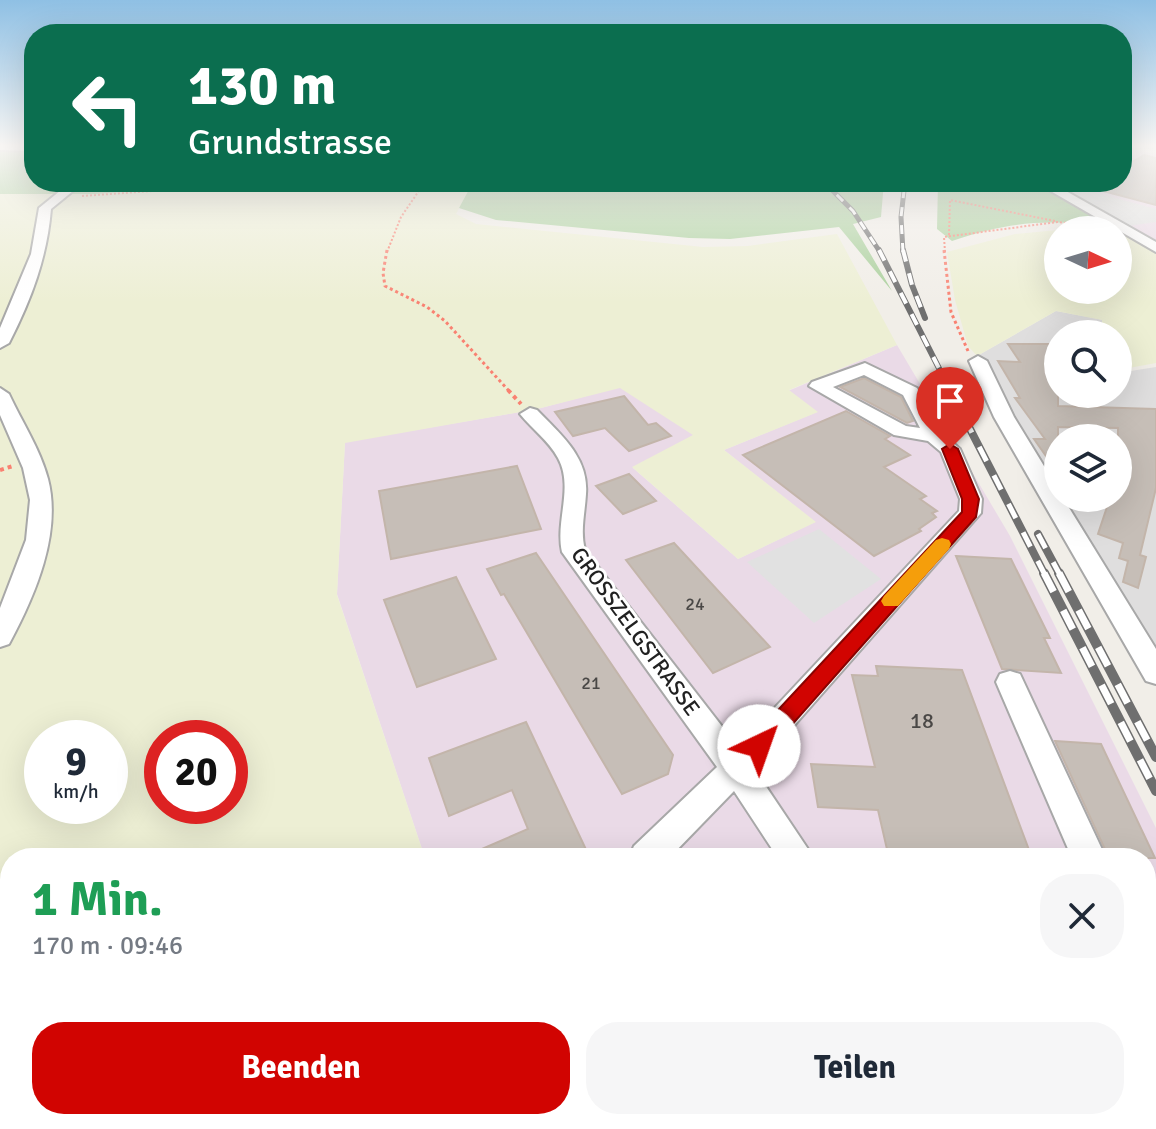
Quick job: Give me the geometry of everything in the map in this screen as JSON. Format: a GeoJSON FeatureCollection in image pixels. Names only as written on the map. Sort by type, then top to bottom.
{"type":"FeatureCollection","features":[{"type":"Feature","properties":{"kind":"street"},"geometry":{"type":"LineString","coordinates":[[0,343],[17,314],[44,237],[45,208],[56,198]]}},
{"type":"Feature","properties":{"kind":"street"},"geometry":{"type":"LineString","coordinates":[[1067,198],[1098,216]]}},
{"type":"Feature","properties":{"kind":"street"},"geometry":{"type":"LineString","coordinates":[[1132,235],[1156,248]]}},
{"type":"Feature","properties":{"kind":"street"},"geometry":{"type":"LineString","coordinates":[[978,361],[1004,417],[1156,673]]}},
{"type":"Feature","properties":{"kind":"street"},"geometry":{"type":"LineString","coordinates":[[656,848],[737,769],[970,513],[971,499],[942,442],[910,392],[865,368],[818,386],[901,431],[942,442]]}},
{"type":"Feature","properties":{"kind":"street"},"geometry":{"type":"LineString","coordinates":[[0,394],[37,479],[42,510],[39,540],[0,637]]}},
{"type":"Feature","properties":{"kind":"street","name":"GROSSZELGSTRASSE"},"geometry":{"type":"LineString","coordinates":[[530,414],[565,452],[575,476],[569,538],[574,552],[737,769],[790,848]]}},
{"type":"Feature","properties":{"kind":"street"},"geometry":{"type":"LineString","coordinates":[[1010,682],[1085,848]]}},
{"type":"Feature","properties":{"kind":"path"},"geometry":{"type":"LineString","coordinates":[[413,198],[402,211],[395,229],[383,269],[385,286],[427,307],[445,321],[530,414]]}},
{"type":"Feature","properties":{"kind":"path"},"geometry":{"type":"LineString","coordinates":[[949,235],[948,203],[969,202],[1044,218]]}},
{"type":"Feature","properties":{"kind":"path"},"geometry":{"type":"LineString","coordinates":[[978,361],[963,345],[950,299],[944,237],[1044,224]]}},
{"type":"Feature","properties":{"kind":"shaded area"},"geometry":{"type":"Polygon","coordinates":[[[1070,198],[1114,198],[1156,209],[1156,222],[1132,225],[1132,216],[1102,216],[1070,198]]]}},
{"type":"Feature","properties":{"kind":"shaded area"},"geometry":{"type":"Polygon","coordinates":[[[1073,198],[1156,198],[1156,245],[1132,231],[1132,216],[1105,216],[1073,198]]]}},
{"type":"Feature","properties":{"kind":"shaded area"},"geometry":{"type":"Polygon","coordinates":[[[1056,311],[1103,320],[1044,320],[1044,408],[1132,408],[1132,371],[1156,367],[1156,686],[1062,512],[1132,512],[1132,424],[1044,424],[1044,480],[977,356],[1056,311]]]}},
{"type":"Feature","properties":{"kind":"shaded area"},"geometry":{"type":"Polygon","coordinates":[[[897,345],[1010,536],[1156,828],[1156,848],[422,848],[337,594],[345,442],[537,409],[620,387],[694,435],[633,468],[738,559],[815,522],[724,450],[817,412],[788,391],[897,345]]]}},
{"type":"Feature","properties":{"kind":"shaded area"},"geometry":{"type":"Polygon","coordinates":[[[819,529],[881,579],[814,623],[747,562],[819,529]]]}},
{"type":"Feature","properties":{"kind":"green space"},"geometry":{"type":"Polygon","coordinates":[[[0,198],[465,198],[456,214],[476,224],[703,247],[748,246],[837,234],[897,345],[789,390],[818,412],[724,450],[816,522],[738,559],[632,467],[693,435],[620,388],[537,409],[345,443],[337,595],[422,848],[0,848],[0,198]]]}},
{"type":"Feature","properties":{"kind":"green space"},"geometry":{"type":"Polygon","coordinates":[[[465,198],[883,198],[881,217],[853,224],[892,291],[839,227],[730,239],[689,238],[496,220],[459,208],[465,198]]]}},
{"type":"Feature","properties":{"kind":"green space"},"geometry":{"type":"Polygon","coordinates":[[[938,198],[1063,198],[1092,216],[1044,216],[1044,223],[993,229],[952,241],[937,229],[938,198]]]}},
{"type":"Feature","properties":{"kind":"green space"},"geometry":{"type":"Polygon","coordinates":[[[1044,231],[1044,304],[1132,304],[1132,239],[1156,252],[1156,363],[1132,367],[1132,320],[1102,320],[1056,311],[977,356],[968,346],[955,300],[947,252],[1015,234],[1044,231]]]}},
{"type":"Feature","properties":{"kind":"building"},"geometry":{"type":"Polygon","coordinates":[[[1128,198],[1156,198],[1156,205],[1128,198]]]}},
{"type":"Feature","properties":{"kind":"building"},"geometry":{"type":"Polygon","coordinates":[[[1008,344],[1044,344],[1044,408],[1156,409],[1156,488],[1140,555],[1146,557],[1138,588],[1123,582],[1128,561],[1119,558],[1123,543],[1098,534],[1105,512],[1132,512],[1132,424],[1044,424],[1044,438],[1015,398],[1020,398],[998,361],[1020,362],[1008,344]]]}},
{"type":"Feature","properties":{"kind":"building"},"geometry":{"type":"Polygon","coordinates":[[[864,378],[901,397],[913,421],[907,423],[840,387],[864,378]]]}},
{"type":"Feature","properties":{"kind":"building"},"geometry":{"type":"Polygon","coordinates":[[[624,396],[648,425],[656,423],[671,436],[629,451],[605,428],[573,436],[555,412],[624,396]]]}},
{"type":"Feature","properties":{"kind":"building"},"geometry":{"type":"Polygon","coordinates":[[[846,411],[890,436],[885,439],[910,455],[884,467],[926,496],[920,499],[937,511],[932,513],[936,517],[919,529],[921,531],[874,556],[743,455],[846,411]]]}},
{"type":"Feature","properties":{"kind":"building"},"geometry":{"type":"Polygon","coordinates":[[[1034,439],[1044,439],[1044,453],[1034,439]]]}},
{"type":"Feature","properties":{"kind":"building"},"geometry":{"type":"Polygon","coordinates":[[[517,466],[541,529],[391,559],[379,491],[517,466]]]}},
{"type":"Feature","properties":{"kind":"building"},"geometry":{"type":"Polygon","coordinates":[[[629,474],[656,501],[623,514],[596,486],[629,474]]]}},
{"type":"Feature","properties":{"kind":"building"},"geometry":{"type":"Polygon","coordinates":[[[674,543],[770,647],[713,673],[626,560],[674,543]]]}},
{"type":"Feature","properties":{"kind":"building"},"geometry":{"type":"Polygon","coordinates":[[[536,553],[673,755],[668,774],[622,794],[504,594],[501,595],[487,569],[536,553]]]}},
{"type":"Feature","properties":{"kind":"building"},"geometry":{"type":"Polygon","coordinates":[[[956,556],[1011,559],[1050,638],[1044,638],[1061,673],[1002,669],[956,556]]]}},
{"type":"Feature","properties":{"kind":"building"},"geometry":{"type":"Polygon","coordinates":[[[456,577],[496,659],[417,687],[384,600],[456,577]]]}},
{"type":"Feature","properties":{"kind":"building"},"geometry":{"type":"Polygon","coordinates":[[[876,666],[962,670],[1028,848],[887,848],[878,810],[818,807],[811,764],[875,767],[852,675],[878,676],[876,666]]]}},
{"type":"Feature","properties":{"kind":"building"},"geometry":{"type":"Polygon","coordinates":[[[526,722],[585,848],[484,848],[528,829],[512,790],[449,816],[429,758],[526,722]]]}},
{"type":"Feature","properties":{"kind":"building"},"geometry":{"type":"Polygon","coordinates":[[[1055,741],[1101,744],[1150,848],[1104,848],[1055,741]]]}},
{"type":"Feature","properties":{"kind":"railway"},"geometry":{"type":"LineString","coordinates":[[840,198],[853,211],[880,252]]}},
{"type":"Feature","properties":{"kind":"railway"},"geometry":{"type":"LineString","coordinates":[[903,198],[903,252]]}},
{"type":"Feature","properties":{"kind":"railway"},"geometry":{"type":"LineString","coordinates":[[879,250],[951,392]]}},
{"type":"Feature","properties":{"kind":"railway"},"geometry":{"type":"LineString","coordinates":[[903,250],[925,318]]}},
{"type":"Feature","properties":{"kind":"railway"},"geometry":{"type":"LineString","coordinates":[[950,390],[1045,575]]}},
{"type":"Feature","properties":{"kind":"railway"},"geometry":{"type":"LineString","coordinates":[[1038,534],[1060,575]]}},
{"type":"Feature","properties":{"kind":"railway"},"geometry":{"type":"LineString","coordinates":[[1044,573],[1156,791]]}},
{"type":"Feature","properties":{"kind":"railway"},"geometry":{"type":"LineString","coordinates":[[1059,573],[1156,757]]}},
{"type":"Feature","properties":{"kind":"slow traffic"},"geometry":{"type":"LineString","coordinates":[[891,601],[942,544]]}},
{"type":"Feature","properties":{"kind":"route"},"geometry":{"type":"LineString","coordinates":[[759,746],[970,513],[971,499],[950,449]]}}]}
